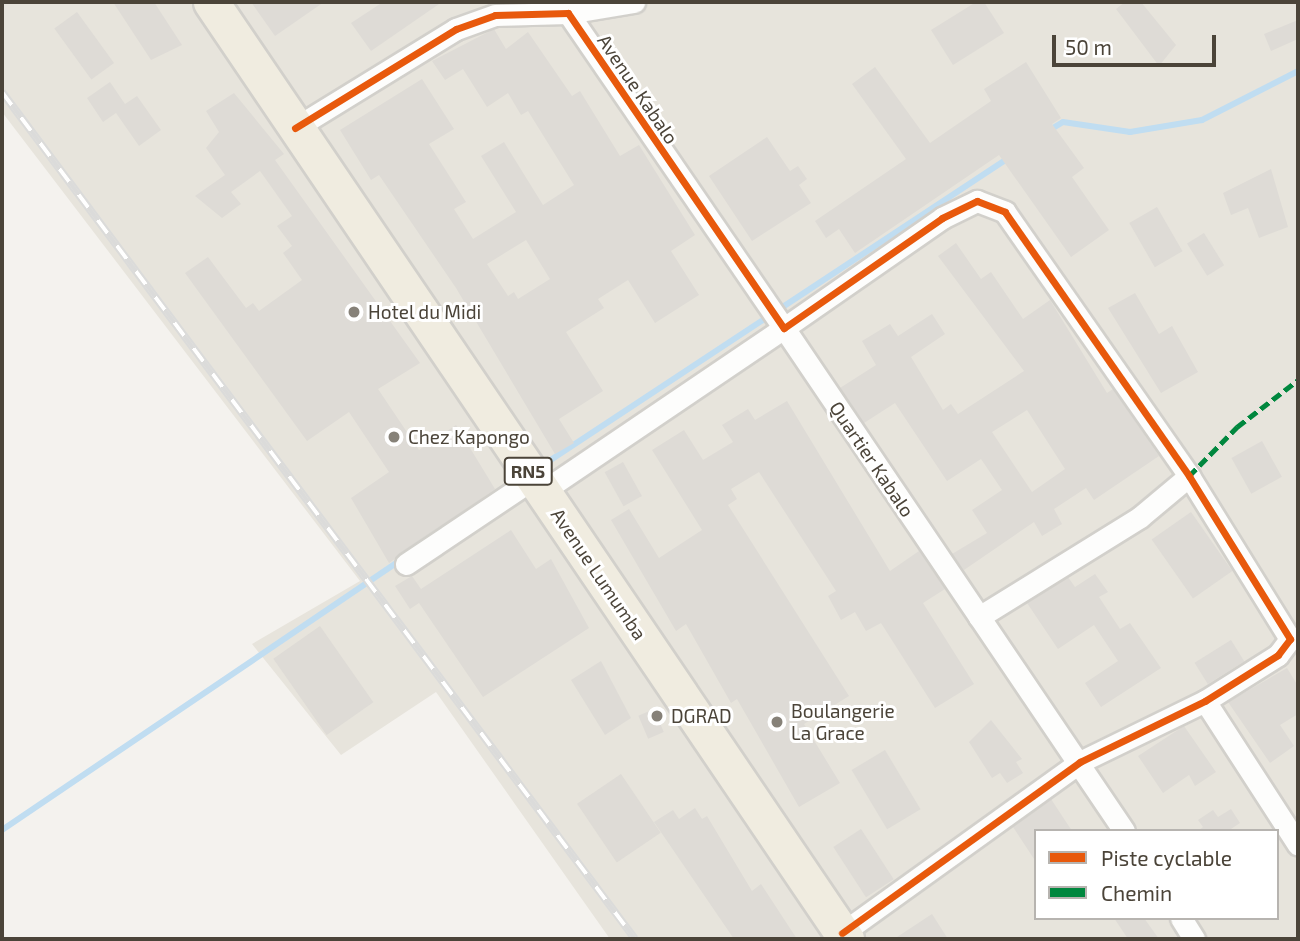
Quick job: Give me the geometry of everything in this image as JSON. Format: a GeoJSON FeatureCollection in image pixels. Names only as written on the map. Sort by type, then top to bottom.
{"type":"FeatureCollection","features":[{"type":"Feature","properties":{"kind":"highway","name":"Avenue Lumumba"},"geometry":{"type":"LineString","coordinates":[[211,2],[844,936]]}},
{"type":"Feature","properties":{"kind":"street"},"geometry":{"type":"LineString","coordinates":[[295,128],[456,29],[495,15],[568,13],[634,2]]}},
{"type":"Feature","properties":{"kind":"street","name":"Avenue Kabalo"},"geometry":{"type":"LineString","coordinates":[[568,13],[785,328]]}},
{"type":"Feature","properties":{"kind":"street"},"geometry":{"type":"LineString","coordinates":[[406,564],[538,485],[785,328],[942,218],[977,201],[1005,212],[1189,476],[1290,639],[1278,655],[1205,701],[1080,762],[844,936]]}},
{"type":"Feature","properties":{"kind":"street","name":"Quartier Kabalo"},"geometry":{"type":"LineString","coordinates":[[785,328],[1124,829]]}},
{"type":"Feature","properties":{"kind":"street"},"geometry":{"type":"LineString","coordinates":[[979,617],[1140,517],[1189,476]]}},
{"type":"Feature","properties":{"kind":"street"},"geometry":{"type":"LineString","coordinates":[[1205,701],[1298,845]]}},
{"type":"Feature","properties":{"kind":"street"},"geometry":{"type":"LineString","coordinates":[[1182,920],[1194,939]]}},
{"type":"Feature","properties":{"kind":"shaded area"},"geometry":{"type":"Polygon","coordinates":[[[2,2],[1298,2],[1298,939],[610,939],[436,692],[341,755],[252,644],[360,581],[2,112],[2,2]]]}},
{"type":"Feature","properties":{"kind":"building"},"geometry":{"type":"Polygon","coordinates":[[[113,2],[154,2],[182,45],[151,60],[113,2]]]}},
{"type":"Feature","properties":{"kind":"building"},"geometry":{"type":"Polygon","coordinates":[[[251,2],[324,2],[275,36],[251,2]]]}},
{"type":"Feature","properties":{"kind":"building"},"geometry":{"type":"Polygon","coordinates":[[[383,2],[442,2],[371,51],[351,23],[383,2]]]}},
{"type":"Feature","properties":{"kind":"building"},"geometry":{"type":"Polygon","coordinates":[[[976,2],[984,2],[1004,33],[953,65],[931,30],[976,2]]]}},
{"type":"Feature","properties":{"kind":"building"},"geometry":{"type":"Polygon","coordinates":[[[1125,2],[1141,2],[1176,45],[1159,66],[1116,9],[1125,2]]]}},
{"type":"Feature","properties":{"kind":"building"},"geometry":{"type":"Polygon","coordinates":[[[77,12],[114,63],[91,79],[54,28],[77,12]]]}},
{"type":"Feature","properties":{"kind":"building"},"geometry":{"type":"Polygon","coordinates":[[[1298,20],[1298,39],[1271,51],[1264,34],[1298,20]]]}},
{"type":"Feature","properties":{"kind":"building"},"geometry":{"type":"Polygon","coordinates":[[[494,29],[506,49],[528,32],[572,96],[580,91],[620,156],[639,145],[695,235],[671,251],[699,295],[655,323],[628,280],[598,299],[604,308],[566,332],[603,391],[559,419],[574,443],[555,454],[456,288],[379,175],[371,180],[340,130],[422,79],[454,129],[429,144],[466,202],[454,209],[473,239],[516,212],[481,156],[504,142],[543,205],[574,185],[528,111],[521,115],[508,93],[487,107],[463,69],[445,80],[432,61],[494,29]],[[526,240],[487,264],[508,296],[514,292],[518,299],[550,279],[526,240]]]}},
{"type":"Feature","properties":{"kind":"building"},"geometry":{"type":"Polygon","coordinates":[[[1026,62],[1061,118],[1052,124],[1084,168],[1072,177],[1109,230],[1071,257],[999,155],[855,253],[839,229],[826,238],[815,221],[906,159],[852,84],[875,67],[930,143],[991,101],[984,89],[1026,62]]]}},
{"type":"Feature","properties":{"kind":"building"},"geometry":{"type":"Polygon","coordinates":[[[110,82],[125,104],[137,96],[161,130],[139,146],[116,113],[103,122],[87,98],[110,82]]]}},
{"type":"Feature","properties":{"kind":"building"},"geometry":{"type":"Polygon","coordinates":[[[234,93],[284,154],[275,160],[420,363],[378,389],[419,450],[456,425],[495,489],[389,563],[351,498],[389,472],[349,412],[307,441],[185,273],[208,257],[246,308],[253,303],[259,311],[302,280],[283,253],[292,246],[277,226],[292,216],[260,171],[231,192],[241,204],[222,218],[195,196],[225,175],[206,148],[219,132],[206,111],[234,93]]]}},
{"type":"Feature","properties":{"kind":"building"},"geometry":{"type":"Polygon","coordinates":[[[767,137],[790,171],[798,166],[807,179],[799,185],[811,203],[752,241],[709,176],[767,137]]]}},
{"type":"Feature","properties":{"kind":"building"},"geometry":{"type":"Polygon","coordinates":[[[1271,169],[1288,227],[1259,238],[1248,208],[1231,215],[1223,193],[1271,169]]]}},
{"type":"Feature","properties":{"kind":"building"},"geometry":{"type":"Polygon","coordinates":[[[1157,207],[1182,251],[1155,267],[1129,223],[1157,207]]]}},
{"type":"Feature","properties":{"kind":"building"},"geometry":{"type":"Polygon","coordinates":[[[1204,233],[1224,265],[1207,276],[1187,244],[1204,233]]]}},
{"type":"Feature","properties":{"kind":"building"},"geometry":{"type":"Polygon","coordinates":[[[956,243],[981,279],[991,272],[1023,319],[1050,300],[1107,393],[1113,389],[1159,456],[1094,500],[1086,488],[1054,509],[1062,524],[1042,536],[1034,522],[964,570],[952,554],[987,533],[972,510],[1002,490],[981,459],[947,481],[895,403],[864,423],[840,388],[876,365],[862,341],[890,324],[898,336],[932,314],[945,334],[911,357],[943,410],[951,404],[958,414],[1024,371],[938,256],[956,243]],[[1027,410],[992,432],[1032,492],[1065,469],[1027,410]]]}},
{"type":"Feature","properties":{"kind":"building"},"geometry":{"type":"Polygon","coordinates":[[[1135,293],[1159,334],[1172,326],[1198,372],[1161,393],[1108,308],[1135,293]]]}},
{"type":"Feature","properties":{"kind":"building"},"geometry":{"type":"Polygon","coordinates":[[[787,401],[890,571],[919,551],[945,589],[923,603],[974,684],[935,708],[881,623],[866,631],[855,612],[841,620],[828,596],[836,591],[759,472],[731,489],[737,499],[728,505],[849,696],[804,724],[840,783],[799,807],[737,699],[731,703],[686,624],[676,631],[611,520],[629,509],[659,558],[702,530],[652,450],[684,430],[703,460],[733,442],[722,425],[748,409],[755,420],[787,401]]]}},
{"type":"Feature","properties":{"kind":"building"},"geometry":{"type":"Polygon","coordinates":[[[1262,441],[1282,477],[1251,494],[1231,458],[1262,441]]]}},
{"type":"Feature","properties":{"kind":"building"},"geometry":{"type":"Polygon","coordinates":[[[623,462],[642,496],[624,506],[605,472],[623,462]]]}},
{"type":"Feature","properties":{"kind":"building"},"geometry":{"type":"Polygon","coordinates":[[[1191,512],[1232,571],[1193,599],[1152,540],[1191,512]]]}},
{"type":"Feature","properties":{"kind":"building"},"geometry":{"type":"Polygon","coordinates":[[[511,530],[536,569],[551,559],[589,628],[483,697],[419,603],[410,609],[395,586],[412,576],[421,589],[511,530]]]}},
{"type":"Feature","properties":{"kind":"building"},"geometry":{"type":"Polygon","coordinates":[[[1095,574],[1108,592],[1099,597],[1120,629],[1130,623],[1161,668],[1101,707],[1085,683],[1118,661],[1094,625],[1058,649],[1027,603],[1068,577],[1075,587],[1095,574]]]}},
{"type":"Feature","properties":{"kind":"building"},"geometry":{"type":"Polygon","coordinates":[[[320,626],[373,702],[327,735],[273,659],[320,626]]]}},
{"type":"Feature","properties":{"kind":"building"},"geometry":{"type":"Polygon","coordinates":[[[1231,640],[1244,661],[1208,684],[1195,663],[1231,640]]]}},
{"type":"Feature","properties":{"kind":"building"},"geometry":{"type":"Polygon","coordinates":[[[601,661],[631,718],[605,735],[571,680],[601,661]]]}},
{"type":"Feature","properties":{"kind":"building"},"geometry":{"type":"Polygon","coordinates":[[[1287,668],[1298,686],[1298,714],[1280,725],[1294,746],[1270,763],[1228,702],[1287,668]]]}},
{"type":"Feature","properties":{"kind":"building"},"geometry":{"type":"Polygon","coordinates":[[[654,709],[664,732],[648,739],[638,716],[654,709]]]}},
{"type":"Feature","properties":{"kind":"building"},"geometry":{"type":"Polygon","coordinates":[[[991,720],[1022,759],[1016,762],[1023,773],[1007,783],[1000,773],[992,778],[969,742],[991,720]]]}},
{"type":"Feature","properties":{"kind":"building"},"geometry":{"type":"Polygon","coordinates":[[[1184,726],[1216,772],[1195,786],[1189,775],[1163,793],[1138,756],[1184,726]]]}},
{"type":"Feature","properties":{"kind":"building"},"geometry":{"type":"Polygon","coordinates":[[[885,750],[921,809],[887,829],[852,770],[885,750]]]}},
{"type":"Feature","properties":{"kind":"building"},"geometry":{"type":"Polygon","coordinates":[[[621,774],[661,833],[617,862],[577,804],[621,774]]]}},
{"type":"Feature","properties":{"kind":"building"},"geometry":{"type":"Polygon","coordinates":[[[1051,799],[1071,829],[1034,829],[1034,859],[1013,827],[1051,799]]]}},
{"type":"Feature","properties":{"kind":"building"},"geometry":{"type":"Polygon","coordinates":[[[695,808],[702,819],[707,816],[752,891],[761,884],[797,939],[734,939],[654,822],[673,810],[679,819],[695,808]]]}},
{"type":"Feature","properties":{"kind":"building"},"geometry":{"type":"Polygon","coordinates":[[[1231,809],[1240,823],[1231,829],[1200,829],[1203,827],[1198,820],[1213,810],[1218,817],[1231,809]]]}},
{"type":"Feature","properties":{"kind":"building"},"geometry":{"type":"Polygon","coordinates":[[[861,829],[894,879],[866,897],[833,847],[861,829]]]}},
{"type":"Feature","properties":{"kind":"building"},"geometry":{"type":"Polygon","coordinates":[[[932,914],[948,939],[894,939],[932,914]]]}},
{"type":"Feature","properties":{"kind":"building"},"geometry":{"type":"Polygon","coordinates":[[[1115,920],[1145,920],[1159,939],[1128,939],[1115,920]]]}},
{"type":"Feature","properties":{"kind":"waterway"},"geometry":{"type":"LineString","coordinates":[[1048,131],[1063,122],[1130,132],[1202,120],[1298,71]]}},
{"type":"Feature","properties":{"kind":"waterway"},"geometry":{"type":"LineString","coordinates":[[540,467],[1010,157]]}},
{"type":"Feature","properties":{"kind":"waterway"},"geometry":{"type":"LineString","coordinates":[[2,830],[403,558]]}},
{"type":"Feature","properties":{"kind":"railway"},"geometry":{"type":"LineString","coordinates":[[2,92],[635,939]]}},
{"type":"Feature","properties":{"kind":"marked path"},"geometry":{"type":"LineString","coordinates":[[1189,476],[1237,427],[1298,380]]}},
{"type":"Feature","properties":{"kind":"cycle path"},"geometry":{"type":"LineString","coordinates":[[295,128],[456,29],[495,15],[568,13],[784,328],[942,218],[977,201],[1005,212],[1189,476],[1290,639],[1278,655],[1205,701],[1080,762],[842,933]]}},
{"type":"Feature","properties":{"kind":"place","name":"Hotel du Midi"},"geometry":{"type":"Point","coordinates":[354,312]}},
{"type":"Feature","properties":{"kind":"place","name":"Chez Kapongo"},"geometry":{"type":"Point","coordinates":[394,437]}},
{"type":"Feature","properties":{"kind":"place","name":"DGRAD"},"geometry":{"type":"Point","coordinates":[657,716]}},
{"type":"Feature","properties":{"kind":"place","name":"Boulangerie La Grace"},"geometry":{"type":"Point","coordinates":[777,722]}}]}
